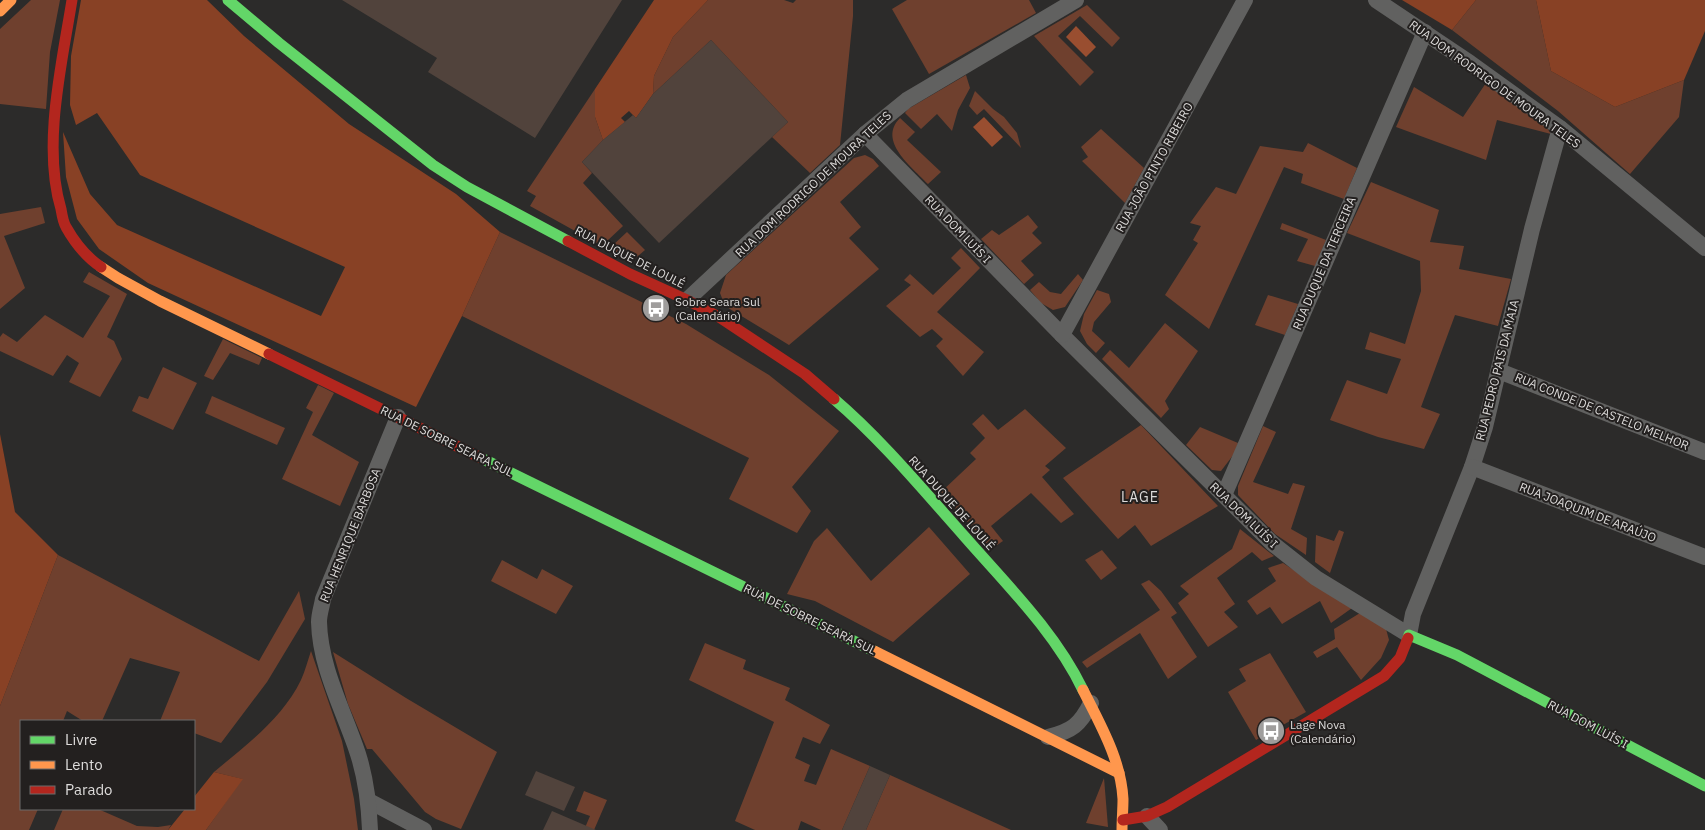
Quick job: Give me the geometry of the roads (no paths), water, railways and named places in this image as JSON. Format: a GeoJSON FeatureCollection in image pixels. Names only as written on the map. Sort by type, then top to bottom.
{"type":"FeatureCollection","features":[{"type":"Feature","properties":{"kind":"street"},"geometry":{"type":"LineString","coordinates":[[0,10],[11,0]]}},
{"type":"Feature","properties":{"kind":"street","name":"RUA DE SOBRE SEARA SUL"},"geometry":{"type":"LineString","coordinates":[[72,0],[59,88],[54,149],[54,180],[60,210],[68,230],[79,248],[93,261],[120,280],[1119,773]]}},
{"type":"Feature","properties":{"kind":"street","name":"RUA DUQUE DE LOULÉ"},"geometry":{"type":"LineString","coordinates":[[228,0],[279,43],[433,165],[467,186],[630,274],[687,300],[718,317],[805,374],[853,415],[932,500],[1024,604],[1069,663],[1108,739],[1119,773],[1123,798],[1123,825]]}},
{"type":"Feature","properties":{"kind":"street","name":"RUA DOM RODRIGO DE MOURA TELES"},"geometry":{"type":"LineString","coordinates":[[687,300],[865,134],[907,100],[1076,0]]}},
{"type":"Feature","properties":{"kind":"street","name":"RUA JOÃO PINTO RIBEIRO"},"geometry":{"type":"LineString","coordinates":[[1062,335],[1245,0]]}},
{"type":"Feature","properties":{"kind":"street","name":"RUA DOM RODRIGO DE MOURA TELES"},"geometry":{"type":"LineString","coordinates":[[1376,0],[1425,32],[1560,128],[1705,248]]}},
{"type":"Feature","properties":{"kind":"street","name":"RUA DUQUE DA TERCEIRA"},"geometry":{"type":"LineString","coordinates":[[1224,495],[1425,32]]}},
{"type":"Feature","properties":{"kind":"street","name":"RUA PEDRO PAIS DA MAIA"},"geometry":{"type":"LineString","coordinates":[[1409,635],[1413,614],[1472,467],[1485,427],[1500,371],[1514,299],[1560,128]]}},
{"type":"Feature","properties":{"kind":"street","name":"RUA DOM LUÍS I"},"geometry":{"type":"LineString","coordinates":[[865,134],[1062,335],[1273,544],[1294,562],[1316,578],[1409,635],[1457,655],[1705,786]]}},
{"type":"Feature","properties":{"kind":"street","name":"RUA CONDE DE CASTELO MELHOR"},"geometry":{"type":"LineString","coordinates":[[1500,371],[1705,452]]}},
{"type":"Feature","properties":{"kind":"street","name":"RUA HENRIQUE BARBOSA"},"geometry":{"type":"LineString","coordinates":[[370,830],[369,801],[358,756],[330,676],[321,641],[319,620],[323,599],[398,417]]}},
{"type":"Feature","properties":{"kind":"street","name":"RUA JOAQUIM DE ARAÚJO"},"geometry":{"type":"LineString","coordinates":[[1472,467],[1705,557]]}},
{"type":"Feature","properties":{"kind":"street"},"geometry":{"type":"LineString","coordinates":[[1123,825],[1167,807],[1384,676],[1404,654],[1409,635]]}},
{"type":"Feature","properties":{"kind":"street"},"geometry":{"type":"LineString","coordinates":[[1048,738],[1063,734],[1076,726],[1085,715],[1091,703]]}},
{"type":"Feature","properties":{"kind":"street"},"geometry":{"type":"LineString","coordinates":[[369,801],[424,830]]}},
{"type":"Feature","properties":{"kind":"street"},"geometry":{"type":"LineString","coordinates":[[1147,816],[1160,830]]}},
{"type":"Feature","properties":{"kind":"place","name":"Sobre Seara Sul (Calendário)"},"geometry":{"type":"Point","coordinates":[656,308]}},
{"type":"Feature","properties":{"kind":"place","name":"Lage Nova (Calendário)"},"geometry":{"type":"Point","coordinates":[1271,731]}},
{"type":"Feature","properties":{"kind":"district","name":"LAGE"},"geometry":{"type":"Point","coordinates":[1140,497]}}]}
